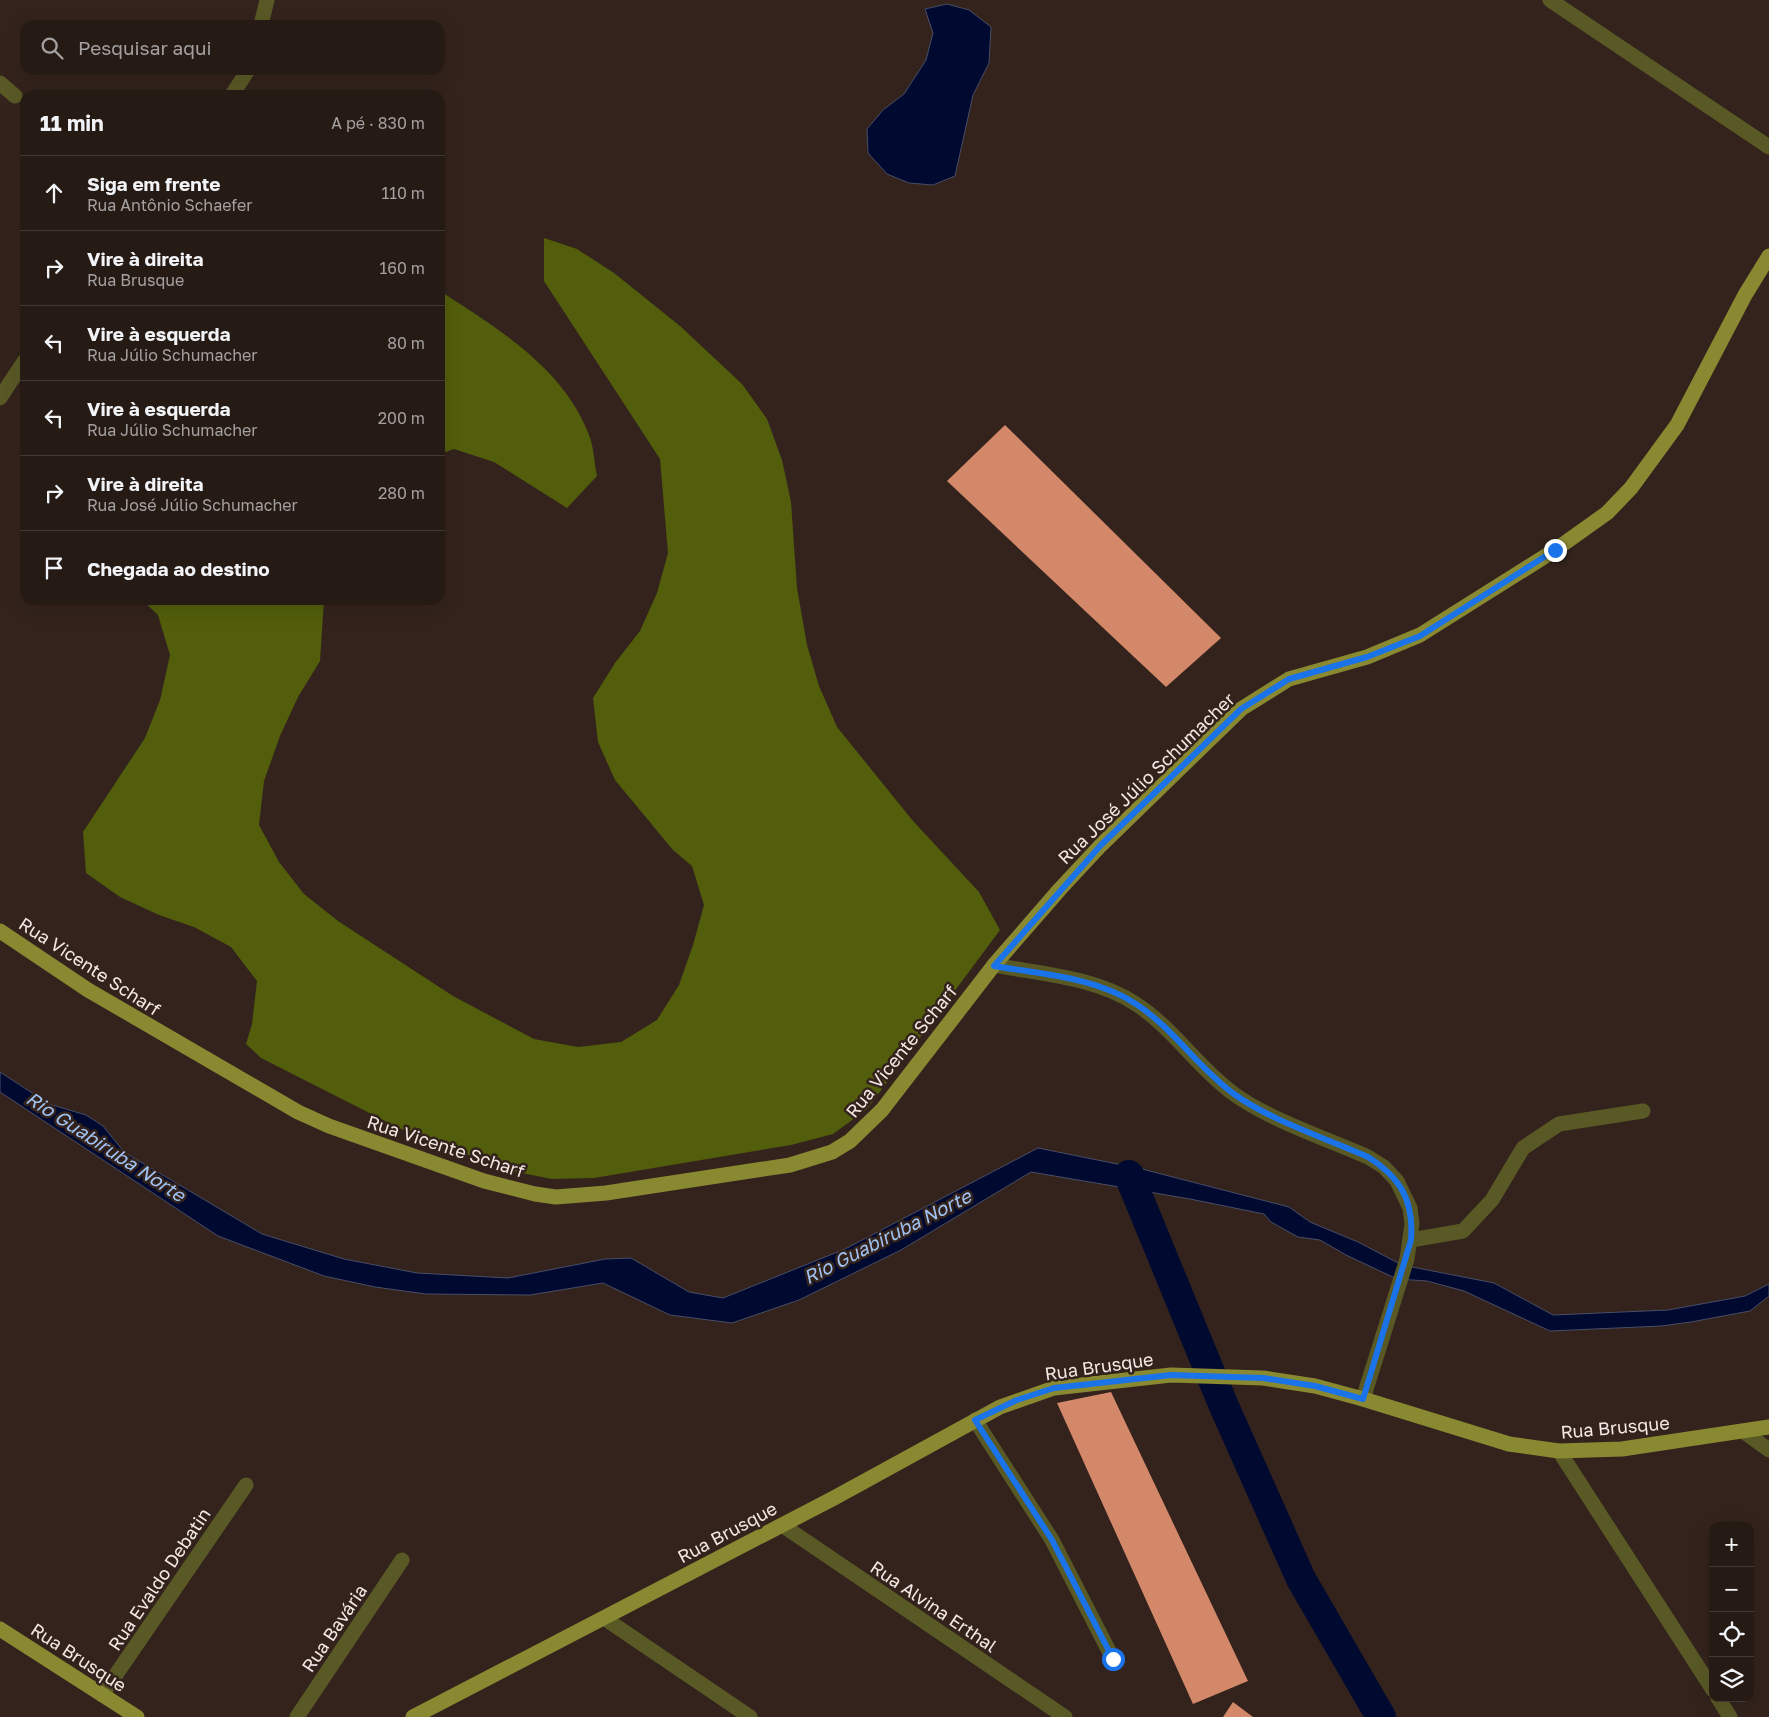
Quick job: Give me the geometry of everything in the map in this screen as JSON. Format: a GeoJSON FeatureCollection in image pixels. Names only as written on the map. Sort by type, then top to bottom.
{"type":"FeatureCollection","features":[{"type":"Feature","properties":{"kind":"main road","name":"Rua José Júlio Schumacher"},"geometry":{"type":"LineString","coordinates":[[994,966],[1101,845],[1241,709],[1289,679],[1376,654],[1420,636],[1555,550],[1607,513],[1637,481],[1677,425],[1745,295],[1769,256]]}},
{"type":"Feature","properties":{"kind":"main road","name":"Rua Vicente Scharf"},"geometry":{"type":"LineString","coordinates":[[0,931],[88,990],[298,1112],[329,1126],[484,1181],[535,1194],[556,1197],[606,1193],[790,1165],[832,1152],[850,1141],[882,1110],[994,966]]}},
{"type":"Feature","properties":{"kind":"main road","name":"Rua Brusque"},"geometry":{"type":"LineString","coordinates":[[413,1717],[782,1525],[975,1420],[1017,1400],[1054,1388],[1171,1375],[1235,1376],[1289,1381],[1363,1399],[1509,1444],[1559,1452],[1622,1449],[1769,1427]]}},
{"type":"Feature","properties":{"kind":"main road","name":"Rua Brusque"},"geometry":{"type":"LineString","coordinates":[[0,1628],[137,1717]]}},
{"type":"Feature","properties":{"kind":"street"},"geometry":{"type":"LineString","coordinates":[[262,20],[267,0]]}},
{"type":"Feature","properties":{"kind":"street"},"geometry":{"type":"LineString","coordinates":[[1550,0],[1769,147]]}},
{"type":"Feature","properties":{"kind":"street"},"geometry":{"type":"LineString","coordinates":[[235,90],[245,75]]}},
{"type":"Feature","properties":{"kind":"street"},"geometry":{"type":"LineString","coordinates":[[0,84],[16,96]]}},
{"type":"Feature","properties":{"kind":"street"},"geometry":{"type":"LineString","coordinates":[[0,398],[20,368]]}},
{"type":"Feature","properties":{"kind":"street"},"geometry":{"type":"LineString","coordinates":[[994,966],[1078,981],[1109,990],[1136,1004],[1234,1094],[1256,1108],[1368,1157],[1384,1167],[1397,1181],[1410,1208],[1411,1240],[1400,1283],[1363,1399]]}},
{"type":"Feature","properties":{"kind":"street"},"geometry":{"type":"LineString","coordinates":[[1411,1240],[1463,1231],[1492,1200],[1523,1148],[1559,1124],[1643,1111]]}},
{"type":"Feature","properties":{"kind":"street"},"geometry":{"type":"LineString","coordinates":[[975,1420],[1052,1540],[1113,1659]]}},
{"type":"Feature","properties":{"kind":"street"},"geometry":{"type":"LineString","coordinates":[[1744,1432],[1769,1450]]}},
{"type":"Feature","properties":{"kind":"street"},"geometry":{"type":"LineString","coordinates":[[1559,1452],[1709,1684]]}},
{"type":"Feature","properties":{"kind":"street","name":"Rua Evaldo Debatin"},"geometry":{"type":"LineString","coordinates":[[102,1695],[246,1485]]}},
{"type":"Feature","properties":{"kind":"street","name":"Rua Alvina Erthal"},"geometry":{"type":"LineString","coordinates":[[782,1525],[1065,1717]]}},
{"type":"Feature","properties":{"kind":"street","name":"Rua Bavária"},"geometry":{"type":"LineString","coordinates":[[297,1717],[402,1560]]}},
{"type":"Feature","properties":{"kind":"street"},"geometry":{"type":"LineString","coordinates":[[604,1618],[750,1717]]}},
{"type":"Feature","properties":{"kind":"street"},"geometry":{"type":"LineString","coordinates":[[1721,1702],[1730,1717]]}},
{"type":"Feature","properties":{"kind":"green space"},"geometry":{"type":"Polygon","coordinates":[[[544,238],[577,249],[614,273],[680,326],[742,384],[767,419],[782,460],[791,502],[797,588],[807,645],[819,686],[837,727],[913,821],[979,892],[1000,930],[867,1109],[833,1134],[791,1145],[594,1178],[552,1179],[511,1171],[405,1131],[261,1058],[246,1044],[252,1024],[257,981],[231,947],[194,927],[159,915],[120,897],[86,873],[83,832],[145,738],[160,700],[170,655],[158,615],[147,605],[324,605],[320,661],[298,697],[280,736],[264,781],[259,825],[279,862],[304,894],[338,921],[453,996],[534,1039],[578,1047],[621,1042],[657,1020],[679,985],[704,905],[692,866],[673,850],[615,780],[598,742],[593,698],[615,663],[640,631],[657,593],[668,553],[660,459],[544,281],[544,238]]]}},
{"type":"Feature","properties":{"kind":"green space"},"geometry":{"type":"Polygon","coordinates":[[[445,294],[506,335],[546,370],[563,389],[578,411],[591,440],[597,476],[567,508],[494,462],[454,449],[445,452],[445,294]]]}},
{"type":"Feature","properties":{"kind":"water"},"geometry":{"type":"Polygon","coordinates":[[[947,4],[969,10],[991,27],[989,63],[973,95],[955,176],[933,185],[909,183],[887,174],[868,153],[867,129],[883,110],[904,94],[926,60],[933,33],[925,9],[947,4]]]}},
{"type":"Feature","properties":{"kind":"water","name":"Rio Guabiruba Norte"},"geometry":{"type":"Polygon","coordinates":[[[0,1072],[49,1104],[86,1115],[103,1126],[124,1152],[262,1234],[344,1259],[417,1273],[508,1278],[605,1259],[631,1258],[689,1292],[723,1298],[845,1249],[1038,1148],[1142,1169],[1289,1207],[1310,1222],[1358,1242],[1402,1265],[1494,1283],[1553,1315],[1668,1310],[1745,1296],[1769,1284],[1769,1296],[1750,1311],[1691,1322],[1661,1326],[1550,1331],[1464,1291],[1427,1281],[1397,1279],[1346,1255],[1320,1240],[1298,1237],[1271,1222],[1264,1214],[1190,1199],[1031,1172],[901,1250],[799,1300],[732,1323],[670,1315],[603,1283],[530,1295],[426,1294],[375,1287],[324,1276],[218,1236],[0,1092],[0,1072]]]}},
{"type":"Feature","properties":{"kind":"building"},"geometry":{"type":"Polygon","coordinates":[[[1005,425],[1221,638],[1166,687],[947,481],[1005,425]]]}},
{"type":"Feature","properties":{"kind":"building"},"geometry":{"type":"Polygon","coordinates":[[[1111,1392],[1248,1681],[1193,1704],[1057,1403],[1111,1392]]]}},
{"type":"Feature","properties":{"kind":"building"},"geometry":{"type":"Polygon","coordinates":[[[1233,1702],[1253,1717],[1223,1717],[1233,1702]]]}},
{"type":"Feature","properties":{"kind":"waterway"},"geometry":{"type":"LineString","coordinates":[[1129,1175],[1223,1404],[1301,1579],[1381,1717]]}},
{"type":"Feature","properties":{"kind":"route"},"geometry":{"type":"LineString","coordinates":[[1113,1659],[1071,1573],[1052,1540],[975,1420],[1017,1400],[1054,1388],[1171,1375],[1235,1376],[1289,1381],[1363,1399],[1407,1258],[1412,1224],[1410,1208],[1397,1181],[1384,1167],[1368,1157],[1256,1108],[1234,1094],[1210,1074],[1136,1004],[1109,990],[1078,981],[994,966],[1021,933],[1101,845],[1241,709],[1265,692],[1289,679],[1367,657],[1394,648],[1420,636],[1555,550]]}}]}
